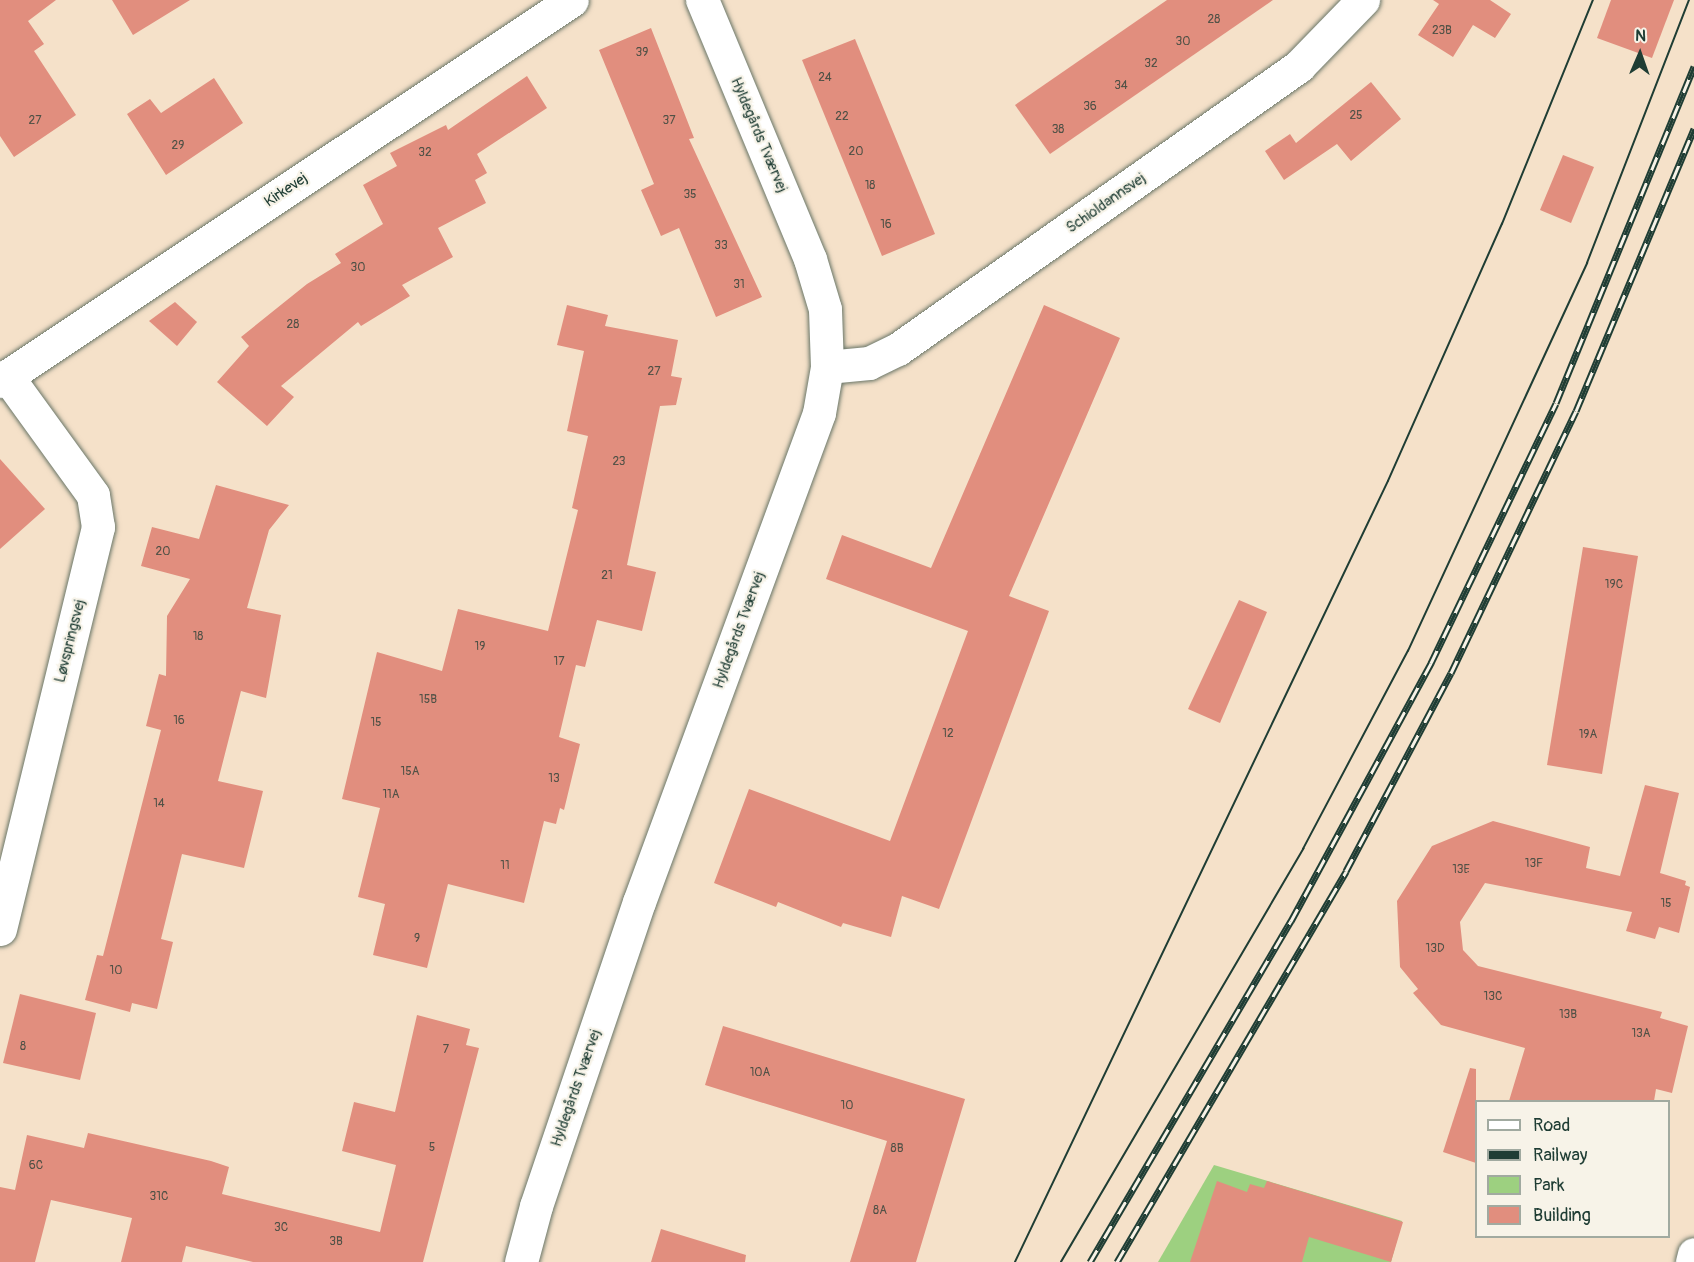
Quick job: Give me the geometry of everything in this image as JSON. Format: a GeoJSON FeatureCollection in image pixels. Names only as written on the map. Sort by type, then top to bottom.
{"type":"FeatureCollection","features":[{"type":"Feature","properties":{"kind":"street","name":"Kirkevej"},"geometry":{"type":"LineString","coordinates":[[3,378],[572,0]]}},
{"type":"Feature","properties":{"kind":"street","name":"Hyldegårds Tværvej"},"geometry":{"type":"LineString","coordinates":[[521,1262],[536,1206],[639,902],[819,413],[827,367],[825,309],[810,259],[702,0]]}},
{"type":"Feature","properties":{"kind":"street","name":"Schioldannsvej"},"geometry":{"type":"LineString","coordinates":[[827,367],[869,363],[898,349],[1299,66],[1363,0]]}},
{"type":"Feature","properties":{"kind":"street","name":"Løvspringsvej"},"geometry":{"type":"LineString","coordinates":[[0,929],[98,527],[93,495],[3,378]]}},
{"type":"Feature","properties":{"kind":"street"},"geometry":{"type":"LineString","coordinates":[[1692,1262],[1694,1254]]}},
{"type":"Feature","properties":{"kind":"green space"},"geometry":{"type":"Polygon","coordinates":[[[1214,1165],[1402,1221],[1391,1262],[1158,1262],[1214,1165]]]}},
{"type":"Feature","properties":{"kind":"building"},"geometry":{"type":"Polygon","coordinates":[[[0,0],[56,0],[28,21],[44,44],[34,51],[76,115],[14,157],[0,136],[0,0]]]}},
{"type":"Feature","properties":{"kind":"building"},"geometry":{"type":"Polygon","coordinates":[[[112,0],[190,0],[133,35],[112,0]]]}},
{"type":"Feature","properties":{"kind":"building"},"geometry":{"type":"Polygon","coordinates":[[[1167,0],[1273,0],[1050,154],[1015,105],[1167,0]]]}},
{"type":"Feature","properties":{"kind":"building"},"geometry":{"type":"Polygon","coordinates":[[[1433,0],[1490,0],[1511,14],[1495,38],[1473,25],[1453,57],[1418,35],[1439,4],[1433,0]]]}},
{"type":"Feature","properties":{"kind":"building"},"geometry":{"type":"Polygon","coordinates":[[[1611,0],[1674,0],[1652,58],[1597,38],[1611,0]]]}},
{"type":"Feature","properties":{"kind":"building"},"geometry":{"type":"Polygon","coordinates":[[[651,28],[694,138],[689,139],[762,297],[716,317],[679,228],[661,236],[641,190],[654,184],[599,50],[651,28]]]}},
{"type":"Feature","properties":{"kind":"building"},"geometry":{"type":"Polygon","coordinates":[[[855,39],[935,234],[882,256],[802,60],[855,39]]]}},
{"type":"Feature","properties":{"kind":"building"},"geometry":{"type":"Polygon","coordinates":[[[527,76],[547,108],[477,154],[487,173],[475,180],[486,203],[438,228],[453,257],[402,285],[410,296],[361,326],[358,322],[281,386],[294,397],[267,426],[217,382],[249,346],[241,337],[307,284],[341,263],[335,254],[383,224],[363,185],[397,166],[390,153],[446,125],[448,130],[527,76]]]}},
{"type":"Feature","properties":{"kind":"building"},"geometry":{"type":"Polygon","coordinates":[[[214,78],[243,123],[166,175],[127,114],[150,99],[161,113],[214,78]]]}},
{"type":"Feature","properties":{"kind":"building"},"geometry":{"type":"Polygon","coordinates":[[[1371,82],[1401,119],[1351,161],[1337,144],[1284,180],[1265,151],[1290,134],[1296,143],[1371,82]]]}},
{"type":"Feature","properties":{"kind":"building"},"geometry":{"type":"Polygon","coordinates":[[[1563,155],[1594,167],[1571,223],[1540,210],[1563,155]]]}},
{"type":"Feature","properties":{"kind":"building"},"geometry":{"type":"Polygon","coordinates":[[[175,302],[197,322],[177,346],[149,321],[175,302]]]}},
{"type":"Feature","properties":{"kind":"building"},"geometry":{"type":"Polygon","coordinates":[[[567,305],[608,315],[605,326],[678,340],[671,376],[682,378],[676,405],[660,406],[627,565],[656,572],[642,631],[597,620],[585,667],[576,665],[559,737],[580,744],[564,810],[560,808],[556,824],[544,821],[524,903],[448,884],[427,968],[373,955],[385,904],[358,897],[380,808],[342,799],[377,652],[442,671],[458,609],[548,631],[578,510],[572,508],[588,436],[567,431],[584,351],[557,345],[567,305]]]}},
{"type":"Feature","properties":{"kind":"building"},"geometry":{"type":"Polygon","coordinates":[[[1044,305],[1120,338],[1009,596],[1049,611],[939,909],[902,896],[891,937],[843,923],[841,927],[778,902],[776,907],[714,883],[749,789],[890,841],[968,631],[826,579],[842,535],[931,568],[1044,305]]]}},
{"type":"Feature","properties":{"kind":"building"},"geometry":{"type":"Polygon","coordinates":[[[0,459],[45,509],[0,549],[0,459]]]}},
{"type":"Feature","properties":{"kind":"building"},"geometry":{"type":"Polygon","coordinates":[[[216,485],[289,505],[269,530],[247,608],[281,615],[266,698],[241,691],[218,781],[263,791],[244,868],[182,854],[161,939],[173,942],[157,1009],[132,1003],[130,1012],[85,1000],[97,955],[103,956],[161,730],[146,726],[159,674],[166,676],[167,616],[190,579],[141,566],[152,527],[199,539],[216,485]]]}},
{"type":"Feature","properties":{"kind":"building"},"geometry":{"type":"Polygon","coordinates":[[[1583,547],[1638,556],[1602,774],[1547,765],[1583,547]]]}},
{"type":"Feature","properties":{"kind":"building"},"geometry":{"type":"Polygon","coordinates":[[[1239,600],[1267,612],[1220,723],[1188,709],[1239,600]]]}},
{"type":"Feature","properties":{"kind":"building"},"geometry":{"type":"Polygon","coordinates":[[[1645,785],[1679,793],[1660,873],[1686,881],[1685,885],[1690,887],[1679,933],[1659,927],[1655,939],[1626,931],[1632,912],[1485,883],[1460,922],[1463,950],[1478,966],[1662,1012],[1660,1018],[1688,1026],[1672,1093],[1656,1089],[1654,1100],[1509,1100],[1525,1048],[1441,1025],[1413,993],[1418,989],[1400,967],[1397,901],[1432,846],[1493,821],[1590,847],[1586,868],[1620,876],[1645,785]]]}},
{"type":"Feature","properties":{"kind":"building"},"geometry":{"type":"Polygon","coordinates":[[[20,994],[96,1013],[80,1080],[3,1063],[20,994]]]}},
{"type":"Feature","properties":{"kind":"building"},"geometry":{"type":"Polygon","coordinates":[[[417,1015],[470,1029],[466,1045],[479,1048],[423,1262],[253,1262],[186,1246],[182,1262],[121,1262],[132,1218],[51,1200],[35,1262],[0,1262],[0,1187],[15,1190],[27,1135],[84,1148],[88,1133],[211,1161],[229,1167],[222,1194],[380,1232],[396,1165],[342,1151],[354,1102],[395,1112],[417,1015]]]}},
{"type":"Feature","properties":{"kind":"building"},"geometry":{"type":"Polygon","coordinates":[[[723,1026],[965,1099],[916,1262],[850,1262],[887,1141],[705,1085],[723,1026]]]}},
{"type":"Feature","properties":{"kind":"building"},"geometry":{"type":"Polygon","coordinates":[[[1470,1068],[1476,1069],[1475,1163],[1443,1152],[1470,1068]]]}},
{"type":"Feature","properties":{"kind":"building"},"geometry":{"type":"Polygon","coordinates":[[[1217,1181],[1247,1192],[1250,1184],[1264,1188],[1267,1181],[1403,1222],[1391,1262],[1309,1237],[1302,1262],[1190,1262],[1217,1181]]]}},
{"type":"Feature","properties":{"kind":"building"},"geometry":{"type":"Polygon","coordinates":[[[661,1229],[746,1255],[745,1262],[651,1262],[661,1229]]]}},
{"type":"Feature","properties":{"kind":"tram line"},"geometry":{"type":"LineString","coordinates":[[1015,1262],[1388,481],[1502,224],[1593,0]]}},
{"type":"Feature","properties":{"kind":"tram line"},"geometry":{"type":"LineString","coordinates":[[1061,1262],[1303,849],[1408,651],[1587,263],[1689,0]]}},
{"type":"Feature","properties":{"kind":"railway"},"geometry":{"type":"LineString","coordinates":[[1090,1262],[1291,921],[1431,663],[1556,403],[1694,66]]}},
{"type":"Feature","properties":{"kind":"railway"},"geometry":{"type":"LineString","coordinates":[[1117,1262],[1346,871],[1451,673],[1576,411],[1694,129]]}}]}
